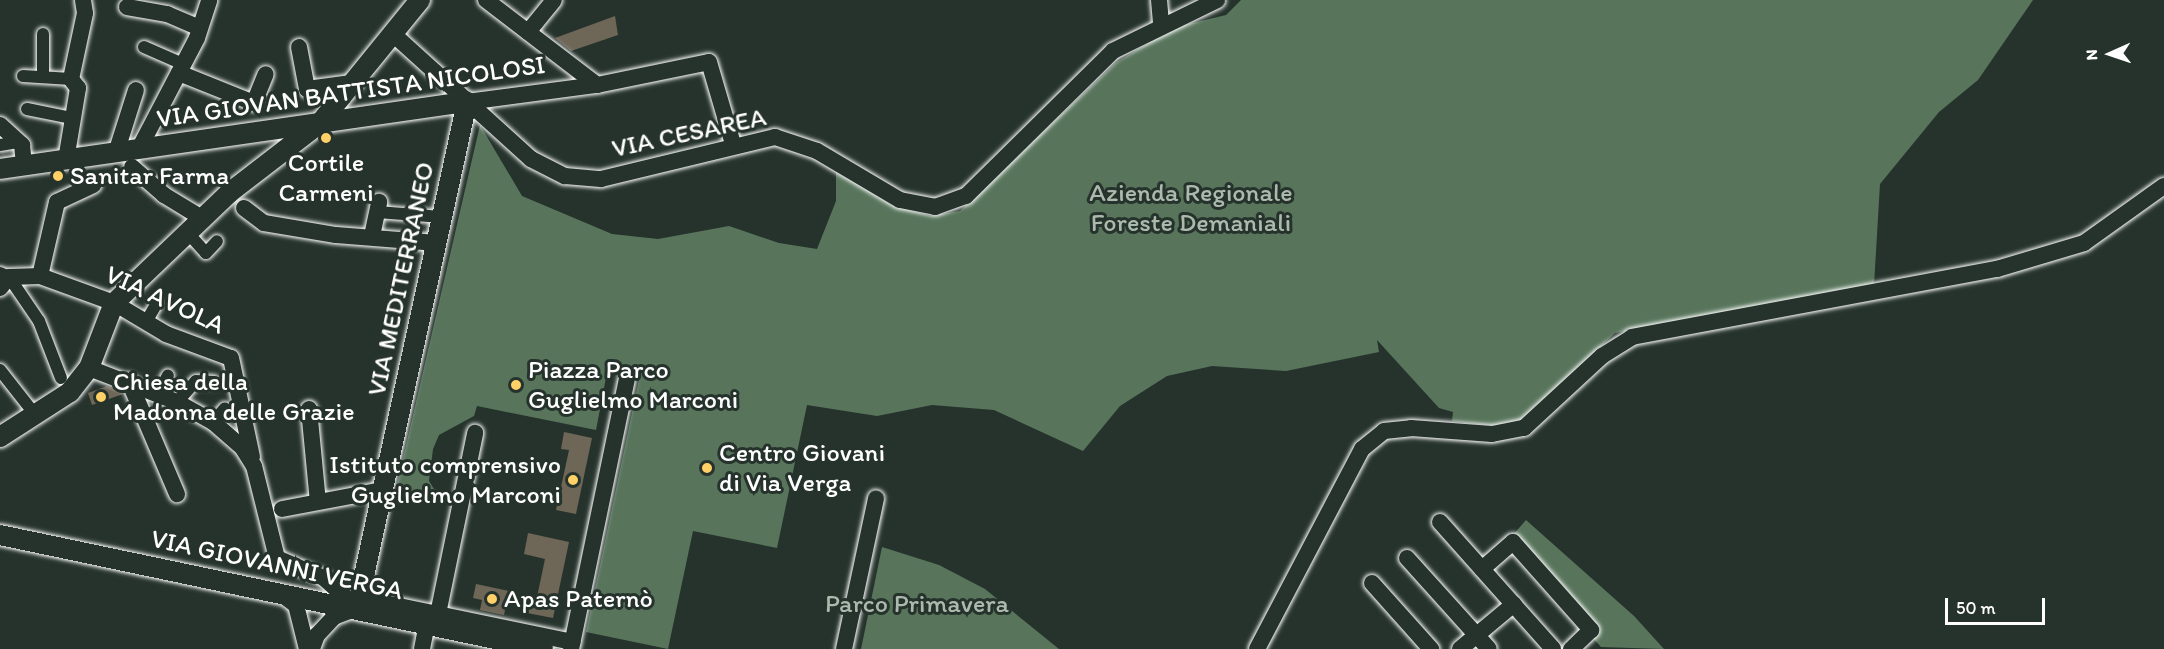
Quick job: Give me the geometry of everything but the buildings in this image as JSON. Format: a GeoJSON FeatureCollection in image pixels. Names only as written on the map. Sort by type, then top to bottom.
{"type":"FeatureCollection","features":[{"type":"Feature","properties":{"kind":"street"},"geometry":{"type":"LineString","coordinates":[[71,79],[85,14],[83,0]]}},
{"type":"Feature","properties":{"kind":"street"},"geometry":{"type":"LineString","coordinates":[[202,218],[164,195],[135,158],[181,69],[209,0]]}},
{"type":"Feature","properties":{"kind":"street"},"geometry":{"type":"LineString","coordinates":[[486,0],[597,85]]}},
{"type":"Feature","properties":{"kind":"street"},"geometry":{"type":"LineString","coordinates":[[528,32],[554,0]]}},
{"type":"Feature","properties":{"kind":"street"},"geometry":{"type":"LineString","coordinates":[[1159,0],[1161,23]]}},
{"type":"Feature","properties":{"kind":"street","name":"VIA CESAREA"},"geometry":{"type":"LineString","coordinates":[[408,12],[467,102],[540,166],[580,179],[601,179],[733,144],[786,139],[841,164],[900,200],[927,207],[951,205],[980,184],[1113,51],[1161,23],[1217,0]]}},
{"type":"Feature","properties":{"kind":"street"},"geometry":{"type":"LineString","coordinates":[[127,7],[167,14],[198,27]]}},
{"type":"Feature","properties":{"kind":"street"},"geometry":{"type":"LineString","coordinates":[[0,437],[37,417],[70,392],[89,368],[114,303],[202,218],[320,123],[408,12]]}},
{"type":"Feature","properties":{"kind":"street"},"geometry":{"type":"LineString","coordinates":[[43,34],[43,77]]}},
{"type":"Feature","properties":{"kind":"street"},"geometry":{"type":"LineString","coordinates":[[144,47],[181,69],[254,103],[266,74]]}},
{"type":"Feature","properties":{"kind":"street"},"geometry":{"type":"LineString","coordinates":[[299,47],[307,88],[352,83]]}},
{"type":"Feature","properties":{"kind":"street","name":"VIA GIOVAN BATTISTA NICOLOSI"},"geometry":{"type":"LineString","coordinates":[[0,169],[116,153],[135,158],[320,123],[597,85],[709,62],[733,144]]}},
{"type":"Feature","properties":{"kind":"street"},"geometry":{"type":"LineString","coordinates":[[23,76],[71,79],[78,88],[66,160]]}},
{"type":"Feature","properties":{"kind":"street"},"geometry":{"type":"LineString","coordinates":[[116,153],[136,90]]}},
{"type":"Feature","properties":{"kind":"street","name":"VIA MEDITERRANEO"},"geometry":{"type":"LineString","coordinates":[[358,603],[467,102]]}},
{"type":"Feature","properties":{"kind":"street"},"geometry":{"type":"LineString","coordinates":[[27,109],[72,117]]}},
{"type":"Feature","properties":{"kind":"street"},"geometry":{"type":"LineString","coordinates":[[0,125],[18,142],[24,165]]}},
{"type":"Feature","properties":{"kind":"street"},"geometry":{"type":"LineString","coordinates":[[0,145],[18,142]]}},
{"type":"Feature","properties":{"kind":"street"},"geometry":{"type":"LineString","coordinates":[[3,279],[40,276],[53,200],[93,185]]}},
{"type":"Feature","properties":{"kind":"street"},"geometry":{"type":"LineString","coordinates":[[1257,649],[1362,449],[1384,431],[1411,428],[1492,434],[1524,428],[1602,356],[1632,337],[2029,260],[2084,243],[2164,186]]}},
{"type":"Feature","properties":{"kind":"street"},"geometry":{"type":"LineString","coordinates":[[372,236],[378,207],[442,218]]}},
{"type":"Feature","properties":{"kind":"street"},"geometry":{"type":"LineString","coordinates":[[244,208],[264,223],[437,243]]}},
{"type":"Feature","properties":{"kind":"street"},"geometry":{"type":"LineString","coordinates":[[187,232],[206,253],[217,241]]}},
{"type":"Feature","properties":{"kind":"street","name":"VIA AVOLA"},"geometry":{"type":"LineString","coordinates":[[40,276],[114,303],[146,322],[231,358],[254,466]]}},
{"type":"Feature","properties":{"kind":"street"},"geometry":{"type":"LineString","coordinates":[[3,279],[39,321],[61,378]]}},
{"type":"Feature","properties":{"kind":"street"},"geometry":{"type":"LineString","coordinates":[[146,322],[157,303]]}},
{"type":"Feature","properties":{"kind":"street"},"geometry":{"type":"LineString","coordinates":[[89,368],[129,381],[177,402],[213,422],[242,447],[254,466],[277,558],[324,578],[358,603],[334,617],[317,635],[312,649]]}},
{"type":"Feature","properties":{"kind":"street"},"geometry":{"type":"LineString","coordinates":[[0,370],[37,417]]}},
{"type":"Feature","properties":{"kind":"street"},"geometry":{"type":"LineString","coordinates":[[158,394],[168,375]]}},
{"type":"Feature","properties":{"kind":"street"},"geometry":{"type":"LineString","coordinates":[[572,646],[627,379]]}},
{"type":"Feature","properties":{"kind":"street"},"geometry":{"type":"LineString","coordinates":[[129,381],[177,494]]}},
{"type":"Feature","properties":{"kind":"street"},"geometry":{"type":"LineString","coordinates":[[177,402],[196,381],[214,382]]}},
{"type":"Feature","properties":{"kind":"street"},"geometry":{"type":"LineString","coordinates":[[213,422],[225,408]]}},
{"type":"Feature","properties":{"kind":"street"},"geometry":{"type":"LineString","coordinates":[[309,409],[318,502]]}},
{"type":"Feature","properties":{"kind":"street"},"geometry":{"type":"LineString","coordinates":[[422,649],[433,619],[475,433]]}},
{"type":"Feature","properties":{"kind":"street"},"geometry":{"type":"LineString","coordinates":[[282,509],[383,490]]}},
{"type":"Feature","properties":{"kind":"street"},"geometry":{"type":"LineString","coordinates":[[844,649],[876,498]]}},
{"type":"Feature","properties":{"kind":"street"},"geometry":{"type":"LineString","coordinates":[[1440,522],[1553,649]]}},
{"type":"Feature","properties":{"kind":"street","name":"VIA GIOVANNI VERGA"},"geometry":{"type":"LineString","coordinates":[[0,535],[280,593],[358,603],[572,646]]}},
{"type":"Feature","properties":{"kind":"street"},"geometry":{"type":"LineString","coordinates":[[1482,569],[1513,542],[1591,630],[1570,649]]}},
{"type":"Feature","properties":{"kind":"street"},"geometry":{"type":"LineString","coordinates":[[1407,558],[1489,649]]}},
{"type":"Feature","properties":{"kind":"street"},"geometry":{"type":"LineString","coordinates":[[1372,583],[1431,649]]}},
{"type":"Feature","properties":{"kind":"street"},"geometry":{"type":"LineString","coordinates":[[280,593],[296,606],[307,649]]}},
{"type":"Feature","properties":{"kind":"street"},"geometry":{"type":"LineString","coordinates":[[1460,649],[1514,604]]}},
{"type":"Feature","properties":{"kind":"street","name":"VIA GIOVANNI VERGA"},"geometry":{"type":"LineString","coordinates":[[433,619],[543,649]]}},
{"type":"Feature","properties":{"kind":"green space","name":"Azienda Regionale Foreste Demaniali"},"geometry":{"type":"Polygon","coordinates":[[[1241,0],[2033,0],[1978,80],[1939,112],[1880,184],[1874,285],[1615,333],[1521,420],[1497,426],[1452,421],[1453,412],[1439,408],[1377,340],[1379,352],[1286,371],[1212,366],[1167,376],[1120,406],[1083,451],[994,410],[932,405],[877,416],[807,405],[777,548],[693,531],[668,649],[586,632],[641,370],[608,367],[596,430],[477,406],[474,416],[439,435],[433,449],[429,481],[434,489],[453,496],[453,501],[396,489],[480,125],[522,196],[612,234],[658,239],[729,226],[779,243],[817,249],[836,201],[836,169],[891,205],[930,216],[960,211],[1117,62],[1176,27],[1226,15],[1241,0]]]}},
{"type":"Feature","properties":{"kind":"green space"},"geometry":{"type":"Polygon","coordinates":[[[1526,520],[1634,616],[1664,649],[1601,647],[1592,637],[1599,628],[1513,535],[1526,520]]]}},
{"type":"Feature","properties":{"kind":"green space","name":"Parco Primavera"},"geometry":{"type":"Polygon","coordinates":[[[882,547],[939,565],[985,589],[1059,649],[861,649],[882,547]]]}},
{"type":"Feature","properties":{"kind":"place","name":"Cortile Carmeni"},"geometry":{"type":"Point","coordinates":[326,138]}},
{"type":"Feature","properties":{"kind":"place","name":"Sanitar Farma"},"geometry":{"type":"Point","coordinates":[58,176]}},
{"type":"Feature","properties":{"kind":"place","name":"Piazza Parco Guglielmo Marconi"},"geometry":{"type":"Point","coordinates":[516,385]}},
{"type":"Feature","properties":{"kind":"place","name":"Chiesa della Madonna delle Grazie"},"geometry":{"type":"Point","coordinates":[101,397]}},
{"type":"Feature","properties":{"kind":"place","name":"Centro Giovani di Via Verga"},"geometry":{"type":"Point","coordinates":[707,468]}},
{"type":"Feature","properties":{"kind":"place","name":"Istituto comprensivo Guglielmo Marconi"},"geometry":{"type":"Point","coordinates":[573,480]}},
{"type":"Feature","properties":{"kind":"place","name":"Apas Paternò"},"geometry":{"type":"Point","coordinates":[492,599]}}]}
